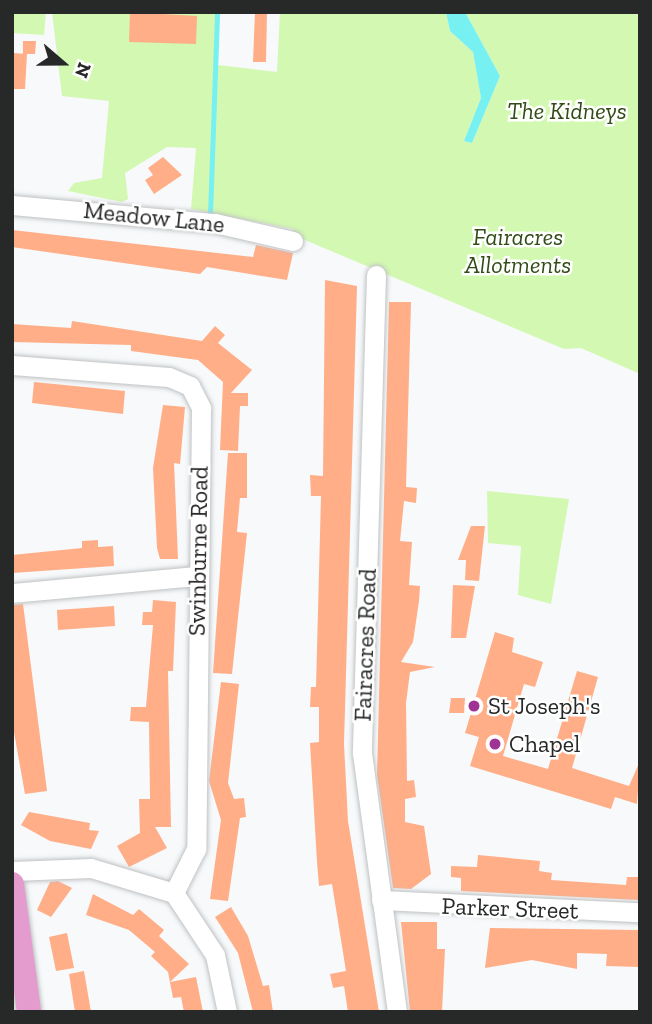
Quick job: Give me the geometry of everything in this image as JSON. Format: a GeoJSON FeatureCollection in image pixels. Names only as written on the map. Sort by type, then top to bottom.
{"type":"FeatureCollection","features":[{"type":"Feature","properties":{"kind":"main road"},"geometry":{"type":"LineString","coordinates":[[12,884],[19,982],[29,1012]]}},
{"type":"Feature","properties":{"kind":"street","name":"Meadow Lane"},"geometry":{"type":"LineString","coordinates":[[12,205],[215,223],[293,242]]}},
{"type":"Feature","properties":{"kind":"street","name":"Fairacres Road"},"geometry":{"type":"LineString","coordinates":[[376,275],[362,753],[397,1012]]}},
{"type":"Feature","properties":{"kind":"street","name":"Swinburne Road"},"geometry":{"type":"LineString","coordinates":[[12,365],[102,367],[190,386],[201,408],[196,849],[174,893]]}},
{"type":"Feature","properties":{"kind":"street"},"geometry":{"type":"LineString","coordinates":[[12,593],[197,576]]}},
{"type":"Feature","properties":{"kind":"street"},"geometry":{"type":"LineString","coordinates":[[12,871],[91,868],[174,893],[215,955],[227,1012]]}},
{"type":"Feature","properties":{"kind":"street","name":"Parker Street"},"geometry":{"type":"LineString","coordinates":[[381,900],[640,912]]}},
{"type":"Feature","properties":{"kind":"green space"},"geometry":{"type":"Polygon","coordinates":[[[12,12],[46,12],[44,35],[12,33],[12,12]]]}},
{"type":"Feature","properties":{"kind":"green space"},"geometry":{"type":"Polygon","coordinates":[[[52,12],[220,12],[218,65],[277,72],[280,12],[446,12],[450,31],[473,52],[481,98],[464,141],[472,143],[500,76],[465,12],[640,12],[640,374],[581,348],[564,349],[293,235],[293,229],[191,209],[196,148],[167,147],[125,173],[128,199],[122,202],[68,191],[74,183],[102,178],[109,101],[62,96],[52,12]]]}},
{"type":"Feature","properties":{"kind":"green space"},"geometry":{"type":"Polygon","coordinates":[[[487,491],[569,499],[551,604],[518,595],[521,546],[488,543],[487,491]]]}},
{"type":"Feature","properties":{"kind":"water"},"geometry":{"type":"Polygon","coordinates":[[[446,12],[465,12],[500,76],[472,143],[464,141],[481,98],[473,52],[450,31],[446,12]]]}},
{"type":"Feature","properties":{"kind":"building"},"geometry":{"type":"Polygon","coordinates":[[[130,12],[197,16],[196,44],[129,42],[130,12]]]}},
{"type":"Feature","properties":{"kind":"building"},"geometry":{"type":"Polygon","coordinates":[[[255,12],[267,12],[266,62],[253,62],[255,12]]]}},
{"type":"Feature","properties":{"kind":"building"},"geometry":{"type":"Polygon","coordinates":[[[23,41],[36,41],[35,54],[23,54],[23,41]]]}},
{"type":"Feature","properties":{"kind":"building"},"geometry":{"type":"Polygon","coordinates":[[[13,53],[27,54],[25,89],[12,89],[13,53]]]}},
{"type":"Feature","properties":{"kind":"building"},"geometry":{"type":"Polygon","coordinates":[[[163,157],[182,175],[154,194],[145,180],[153,175],[148,168],[163,157]]]}},
{"type":"Feature","properties":{"kind":"building"},"geometry":{"type":"Polygon","coordinates":[[[12,230],[253,257],[256,245],[293,253],[287,280],[207,267],[200,274],[12,247],[12,230]]]}},
{"type":"Feature","properties":{"kind":"building"},"geometry":{"type":"Polygon","coordinates":[[[325,280],[357,286],[344,744],[348,821],[379,1012],[348,1012],[344,986],[333,988],[330,974],[346,971],[332,884],[319,886],[317,862],[310,743],[319,742],[319,707],[310,707],[311,687],[316,687],[321,496],[311,496],[310,475],[323,476],[325,280]]]}},
{"type":"Feature","properties":{"kind":"building"},"geometry":{"type":"Polygon","coordinates":[[[389,302],[411,302],[406,487],[417,488],[416,503],[404,501],[400,541],[412,542],[409,585],[420,586],[413,642],[401,662],[435,667],[410,672],[406,703],[407,781],[414,780],[416,797],[405,799],[405,822],[424,826],[431,874],[411,889],[393,888],[377,775],[389,302]]]}},
{"type":"Feature","properties":{"kind":"building"},"geometry":{"type":"Polygon","coordinates":[[[72,321],[202,341],[215,326],[225,335],[218,343],[252,370],[231,393],[248,393],[248,406],[240,406],[238,451],[220,450],[223,382],[198,360],[131,351],[131,345],[12,342],[12,324],[71,328],[72,321]]]}},
{"type":"Feature","properties":{"kind":"building"},"geometry":{"type":"Polygon","coordinates":[[[34,382],[125,391],[123,414],[32,403],[34,382]]]}},
{"type":"Feature","properties":{"kind":"building"},"geometry":{"type":"Polygon","coordinates":[[[163,405],[185,407],[180,464],[174,463],[178,559],[160,559],[157,548],[153,468],[163,405]]]}},
{"type":"Feature","properties":{"kind":"building"},"geometry":{"type":"Polygon","coordinates":[[[228,453],[247,453],[247,498],[240,498],[237,532],[247,533],[232,674],[213,673],[228,453]]]}},
{"type":"Feature","properties":{"kind":"building"},"geometry":{"type":"Polygon","coordinates":[[[471,526],[485,526],[479,581],[465,580],[466,560],[458,560],[471,526]]]}},
{"type":"Feature","properties":{"kind":"building"},"geometry":{"type":"Polygon","coordinates":[[[98,540],[98,547],[113,546],[114,566],[12,573],[12,555],[82,548],[82,541],[98,540]]]}},
{"type":"Feature","properties":{"kind":"building"},"geometry":{"type":"Polygon","coordinates":[[[453,585],[475,586],[466,638],[451,638],[453,585]]]}},
{"type":"Feature","properties":{"kind":"building"},"geometry":{"type":"Polygon","coordinates":[[[153,600],[176,602],[173,671],[168,671],[171,827],[155,827],[167,848],[129,867],[117,846],[140,833],[139,799],[150,799],[149,722],[130,721],[131,707],[146,707],[153,625],[142,625],[143,612],[152,612],[153,600]]]}},
{"type":"Feature","properties":{"kind":"building"},"geometry":{"type":"Polygon","coordinates":[[[23,604],[47,791],[25,794],[12,721],[12,605],[23,604]]]}},
{"type":"Feature","properties":{"kind":"building"},"geometry":{"type":"Polygon","coordinates":[[[114,606],[115,626],[58,630],[57,610],[114,606]]]}},
{"type":"Feature","properties":{"kind":"building"},"geometry":{"type":"Polygon","coordinates":[[[495,632],[514,638],[512,652],[543,662],[535,687],[524,684],[503,756],[548,769],[577,671],[598,677],[572,768],[629,786],[640,761],[637,804],[615,797],[611,809],[470,766],[479,737],[465,733],[495,632]]]}},
{"type":"Feature","properties":{"kind":"building"},"geometry":{"type":"Polygon","coordinates":[[[221,682],[239,684],[228,783],[234,799],[244,798],[246,817],[240,818],[228,901],[210,899],[221,820],[209,781],[221,682]]]}},
{"type":"Feature","properties":{"kind":"building"},"geometry":{"type":"Polygon","coordinates":[[[451,698],[465,698],[464,713],[449,713],[451,698]]]}},
{"type":"Feature","properties":{"kind":"building"},"geometry":{"type":"Polygon","coordinates":[[[29,812],[90,823],[89,830],[99,831],[91,849],[50,841],[21,825],[29,812]]]}},
{"type":"Feature","properties":{"kind":"building"},"geometry":{"type":"Polygon","coordinates":[[[478,855],[540,861],[539,871],[552,873],[551,880],[626,885],[627,877],[639,877],[638,900],[461,891],[461,878],[451,877],[451,866],[477,867],[478,855]]]}},
{"type":"Feature","properties":{"kind":"building"},"geometry":{"type":"Polygon","coordinates":[[[58,881],[72,888],[51,917],[37,910],[50,882],[58,881]]]}},
{"type":"Feature","properties":{"kind":"building"},"geometry":{"type":"Polygon","coordinates":[[[93,894],[133,915],[139,909],[164,930],[159,936],[189,964],[170,982],[196,977],[203,1012],[184,1012],[181,997],[173,998],[168,972],[151,956],[155,952],[129,930],[86,915],[93,894]]]}},
{"type":"Feature","properties":{"kind":"building"},"geometry":{"type":"Polygon","coordinates":[[[231,907],[248,936],[263,986],[269,985],[273,1012],[253,1012],[238,953],[215,917],[231,907]]]}},
{"type":"Feature","properties":{"kind":"building"},"geometry":{"type":"Polygon","coordinates":[[[401,922],[437,922],[437,949],[445,949],[442,1012],[410,1012],[401,922]]]}},
{"type":"Feature","properties":{"kind":"building"},"geometry":{"type":"Polygon","coordinates":[[[490,928],[640,930],[639,967],[606,966],[607,954],[577,953],[577,969],[532,960],[485,968],[490,928]]]}},
{"type":"Feature","properties":{"kind":"building"},"geometry":{"type":"Polygon","coordinates":[[[67,933],[74,968],[56,971],[49,937],[67,933]]]}},
{"type":"Feature","properties":{"kind":"building"},"geometry":{"type":"Polygon","coordinates":[[[84,971],[91,1012],[75,1012],[69,974],[84,971]]]}},
{"type":"Feature","properties":{"kind":"waterway"},"geometry":{"type":"LineString","coordinates":[[210,215],[217,12]]}},
{"type":"Feature","properties":{"kind":"place","name":"St Joseph's"},"geometry":{"type":"Point","coordinates":[474,706]}},
{"type":"Feature","properties":{"kind":"place","name":"Chapel"},"geometry":{"type":"Point","coordinates":[495,744]}},
{"type":"Feature","properties":{"kind":"park label","name":"The Kidneys"},"geometry":{"type":"Point","coordinates":[567,111]}},
{"type":"Feature","properties":{"kind":"park label","name":"Fairacres Allotments"},"geometry":{"type":"Point","coordinates":[518,251]}}]}
